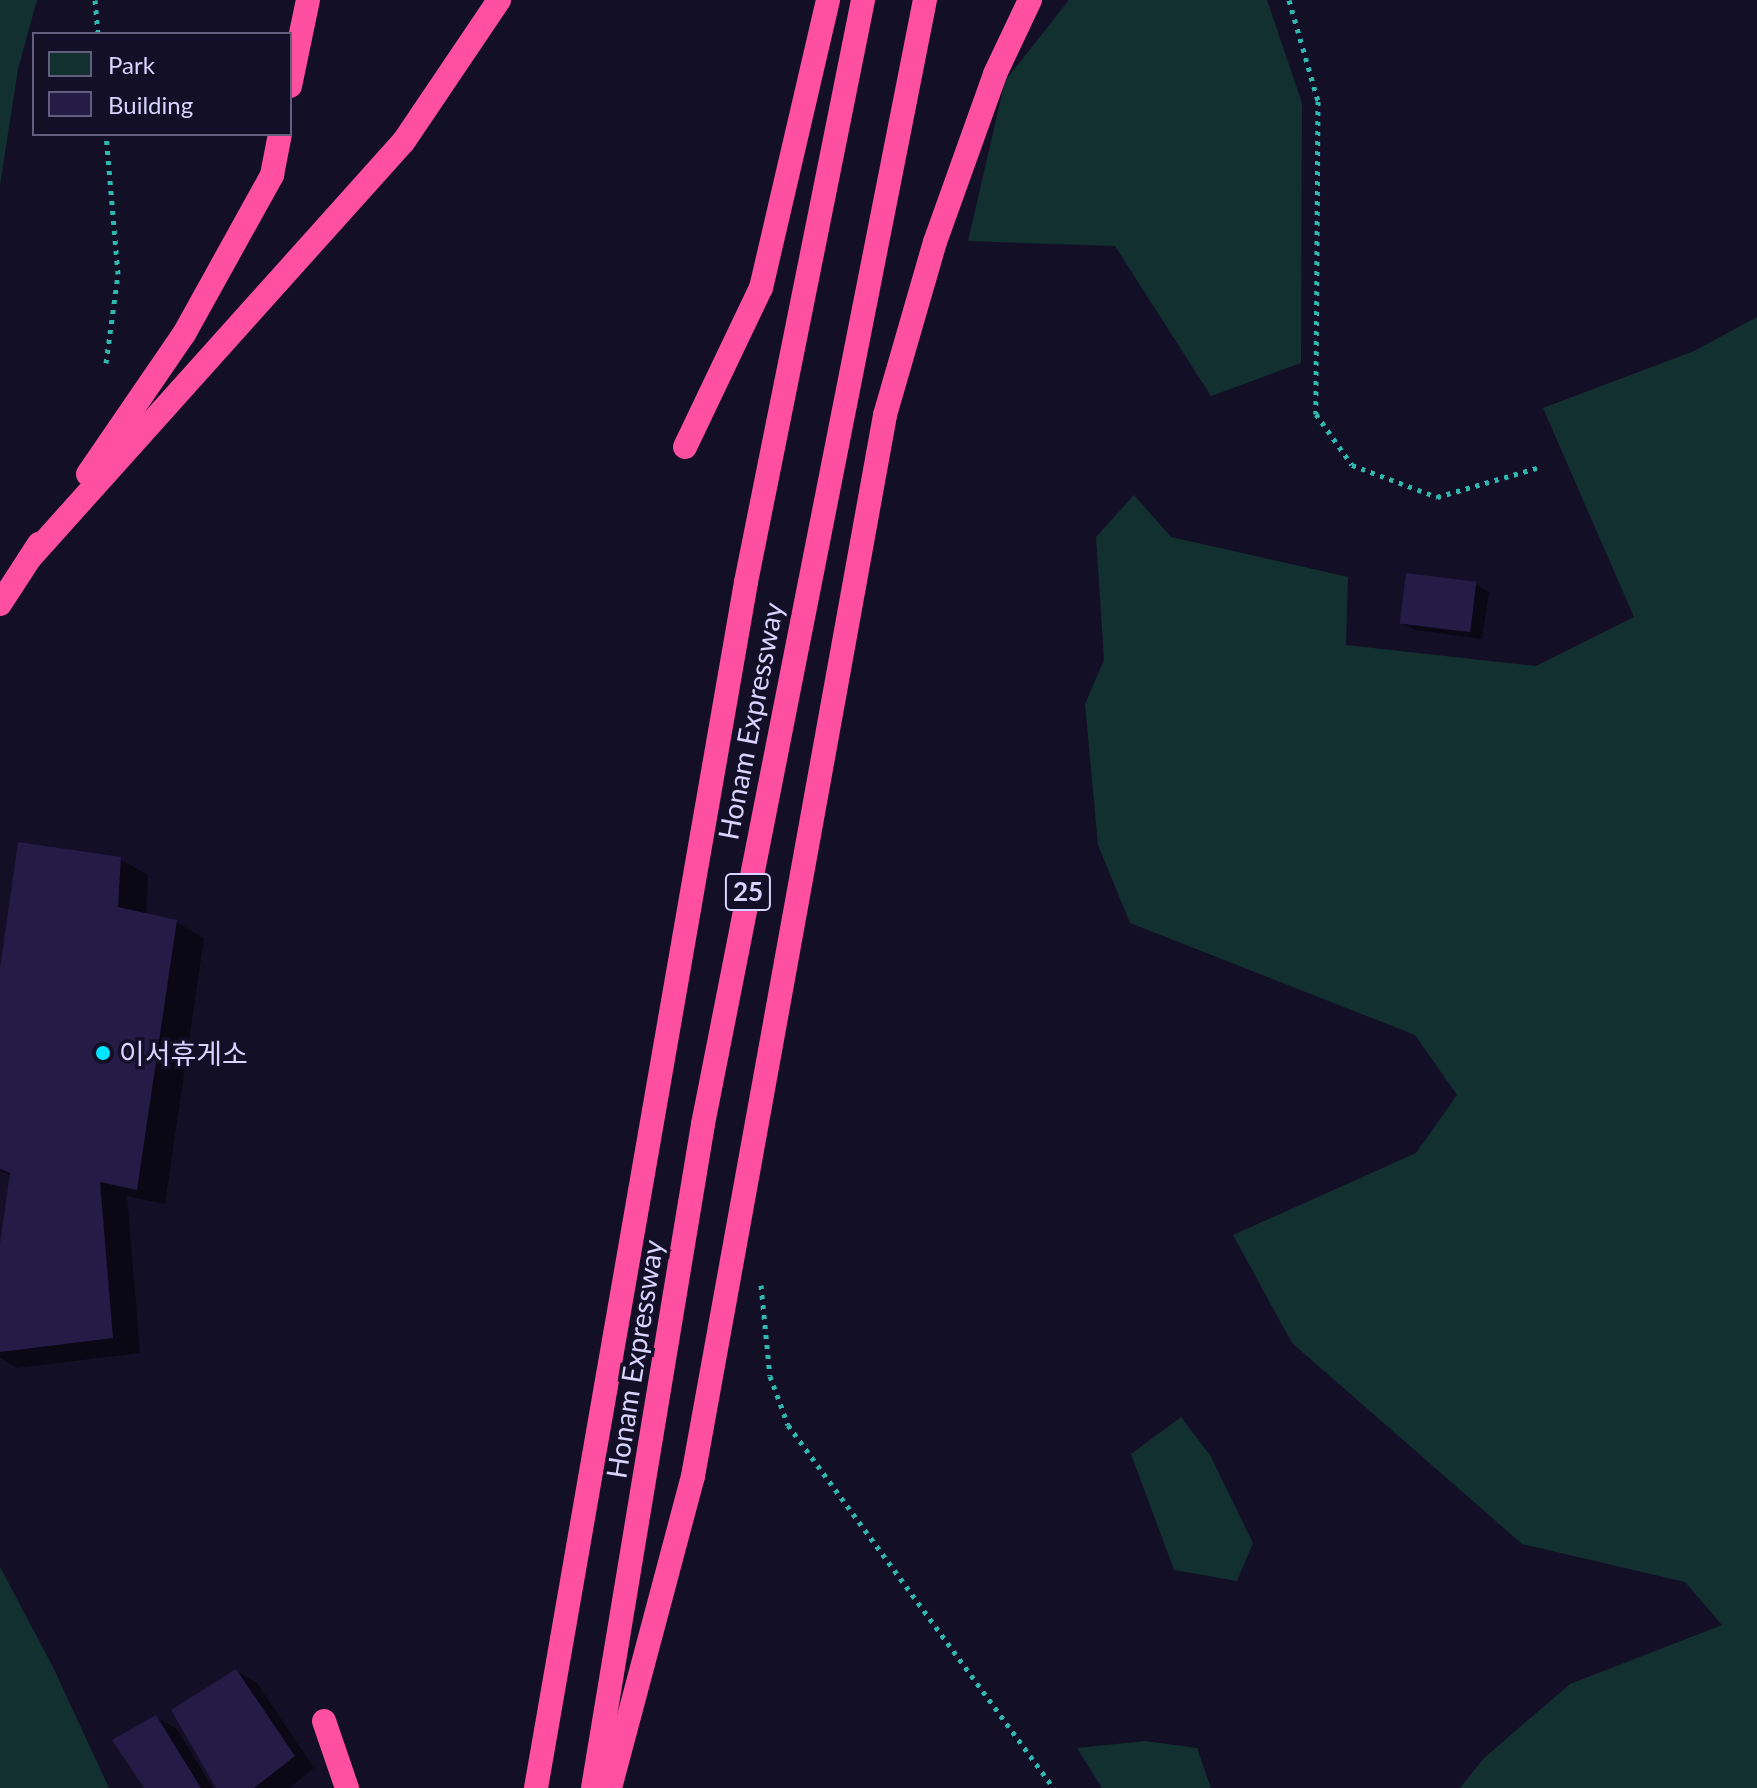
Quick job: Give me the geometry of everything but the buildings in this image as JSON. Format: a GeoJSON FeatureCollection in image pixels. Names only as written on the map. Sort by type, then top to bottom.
{"type":"FeatureCollection","features":[{"type":"Feature","properties":{"kind":"highway"},"geometry":{"type":"LineString","coordinates":[[292,76],[308,0]]}},
{"type":"Feature","properties":{"kind":"highway"},"geometry":{"type":"LineString","coordinates":[[30,558],[404,141],[499,0]]}},
{"type":"Feature","properties":{"kind":"highway"},"geometry":{"type":"LineString","coordinates":[[685,447],[761,288],[828,0]]}},
{"type":"Feature","properties":{"kind":"highway","name":"Honam Expressway"},"geometry":{"type":"LineString","coordinates":[[536,1788],[746,582],[863,0]]}},
{"type":"Feature","properties":{"kind":"highway","name":"Honam Expressway"},"geometry":{"type":"LineString","coordinates":[[593,1788],[703,1124],[925,0]]}},
{"type":"Feature","properties":{"kind":"highway"},"geometry":{"type":"LineString","coordinates":[[610,1788],[693,1476],[885,415],[935,242],[995,74],[1030,0]]}},
{"type":"Feature","properties":{"kind":"highway"},"geometry":{"type":"LineString","coordinates":[[0,604],[184,334],[272,175],[280,136]]}},
{"type":"Feature","properties":{"kind":"highway"},"geometry":{"type":"LineString","coordinates":[[324,1721],[347,1788]]}},
{"type":"Feature","properties":{"kind":"path"},"geometry":{"type":"LineString","coordinates":[[95,0],[98,32]]}},
{"type":"Feature","properties":{"kind":"path"},"geometry":{"type":"LineString","coordinates":[[1289,0],[1318,101],[1316,414],[1352,465],[1437,497],[1540,467]]}},
{"type":"Feature","properties":{"kind":"path"},"geometry":{"type":"LineString","coordinates":[[106,136],[118,274],[106,363]]}},
{"type":"Feature","properties":{"kind":"path"},"geometry":{"type":"LineString","coordinates":[[759,1271],[770,1376],[788,1425],[1054,1788]]}},
{"type":"Feature","properties":{"kind":"green space"},"geometry":{"type":"Polygon","coordinates":[[[0,0],[37,0],[18,69],[0,185],[0,0]]]}},
{"type":"Feature","properties":{"kind":"green space"},"geometry":{"type":"Polygon","coordinates":[[[1069,0],[1267,0],[1302,103],[1301,363],[1211,396],[1115,246],[968,241],[1005,81],[1069,0]]]}},
{"type":"Feature","properties":{"kind":"green space"},"geometry":{"type":"Polygon","coordinates":[[[1757,317],[1757,1788],[1460,1788],[1484,1758],[1570,1684],[1722,1625],[1685,1582],[1522,1544],[1292,1343],[1233,1235],[1416,1153],[1457,1095],[1415,1035],[1130,923],[1098,845],[1085,704],[1104,660],[1096,537],[1134,495],[1171,537],[1348,577],[1346,645],[1536,666],[1634,617],[1543,408],[1694,351],[1757,317]]]}},
{"type":"Feature","properties":{"kind":"green space"},"geometry":{"type":"Polygon","coordinates":[[[1181,1417],[1210,1455],[1253,1543],[1237,1581],[1174,1570],[1131,1454],[1181,1417]]]}},
{"type":"Feature","properties":{"kind":"green space"},"geometry":{"type":"Polygon","coordinates":[[[0,1567],[53,1667],[109,1788],[0,1788],[0,1567]]]}},
{"type":"Feature","properties":{"kind":"green space"},"geometry":{"type":"Polygon","coordinates":[[[1145,1741],[1197,1748],[1211,1788],[1102,1788],[1077,1748],[1145,1741]]]}},
{"type":"Feature","properties":{"kind":"place","name":"이서휴게소"},"geometry":{"type":"Point","coordinates":[103,1053]}}]}
